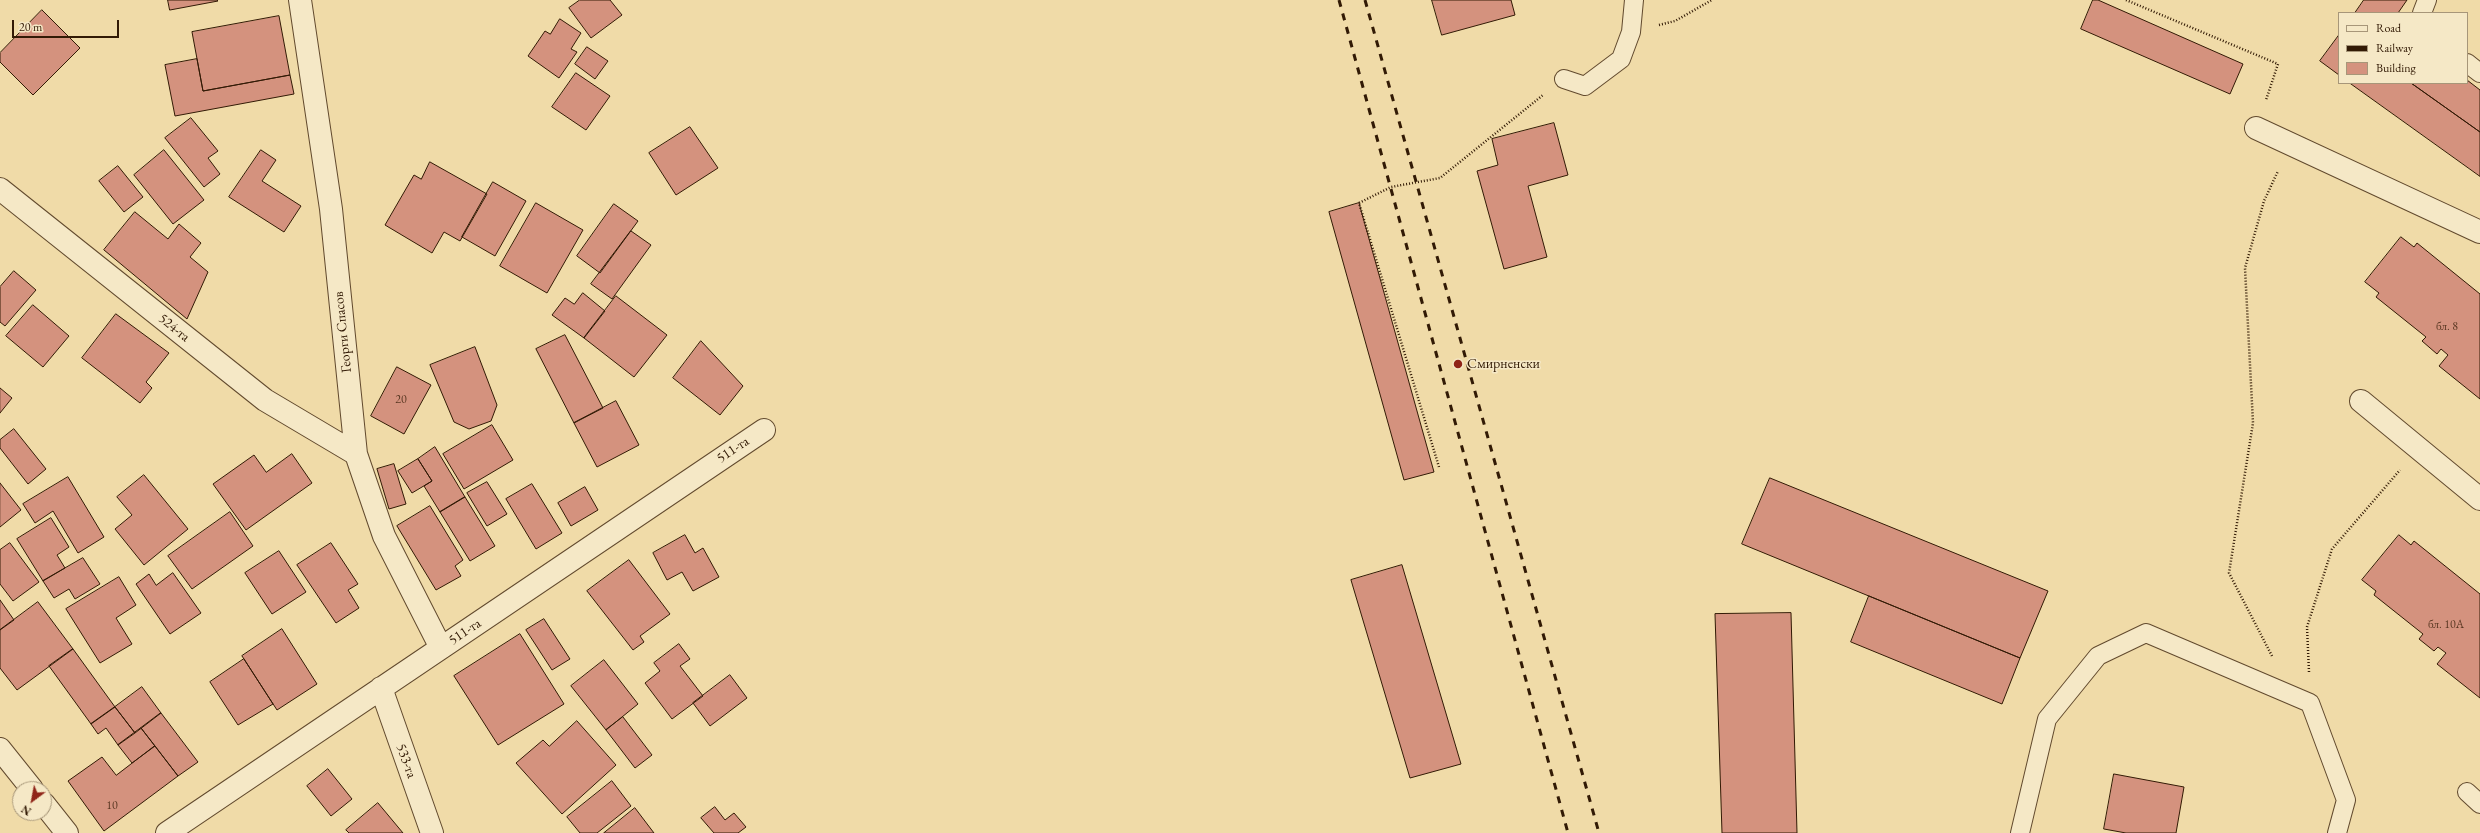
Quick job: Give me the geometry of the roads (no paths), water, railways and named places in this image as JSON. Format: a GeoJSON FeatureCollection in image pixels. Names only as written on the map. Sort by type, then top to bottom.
{"type":"FeatureCollection","features":[{"type":"Feature","properties":{"kind":"street","name":"Георги Спасов"},"geometry":{"type":"LineString","coordinates":[[300,0],[331,209],[356,454],[384,536],[441,648]]}},
{"type":"Feature","properties":{"kind":"street"},"geometry":{"type":"LineString","coordinates":[[2256,128],[2480,232]]}},
{"type":"Feature","properties":{"kind":"street","name":"524-та"},"geometry":{"type":"LineString","coordinates":[[0,189],[265,400],[356,454]]}},
{"type":"Feature","properties":{"kind":"street"},"geometry":{"type":"LineString","coordinates":[[2362,401],[2419,448],[2477,490]]}},
{"type":"Feature","properties":{"kind":"street","name":"511-та"},"geometry":{"type":"LineString","coordinates":[[167,833],[764,430]]}},
{"type":"Feature","properties":{"kind":"street","name":"533-та"},"geometry":{"type":"LineString","coordinates":[[380,688],[432,833]]}},
{"type":"Feature","properties":{"kind":"street"},"geometry":{"type":"LineString","coordinates":[[0,749],[26,781]]}},
{"type":"Feature","properties":{"kind":"street"},"geometry":{"type":"LineString","coordinates":[[52,814],[67,833]]}},
{"type":"Feature","properties":{"kind":"lane"},"geometry":{"type":"LineString","coordinates":[[1564,79],[1585,86],[1621,59],[1631,32],[1634,0]]}},
{"type":"Feature","properties":{"kind":"lane"},"geometry":{"type":"LineString","coordinates":[[2422,12],[2427,0]]}},
{"type":"Feature","properties":{"kind":"lane"},"geometry":{"type":"LineString","coordinates":[[2468,64],[2480,73]]}},
{"type":"Feature","properties":{"kind":"lane"},"geometry":{"type":"LineString","coordinates":[[2020,833],[2047,719],[2098,656],[2146,634],[2310,702],[2346,800],[2337,833]]}},
{"type":"Feature","properties":{"kind":"railway"},"geometry":{"type":"LineString","coordinates":[[1339,0],[1568,833]]}},
{"type":"Feature","properties":{"kind":"railway"},"geometry":{"type":"LineString","coordinates":[[1365,0],[1599,833]]}},
{"type":"Feature","properties":{"kind":"place","name":"Смирненски"},"geometry":{"type":"Point","coordinates":[1458,364]}}]}
